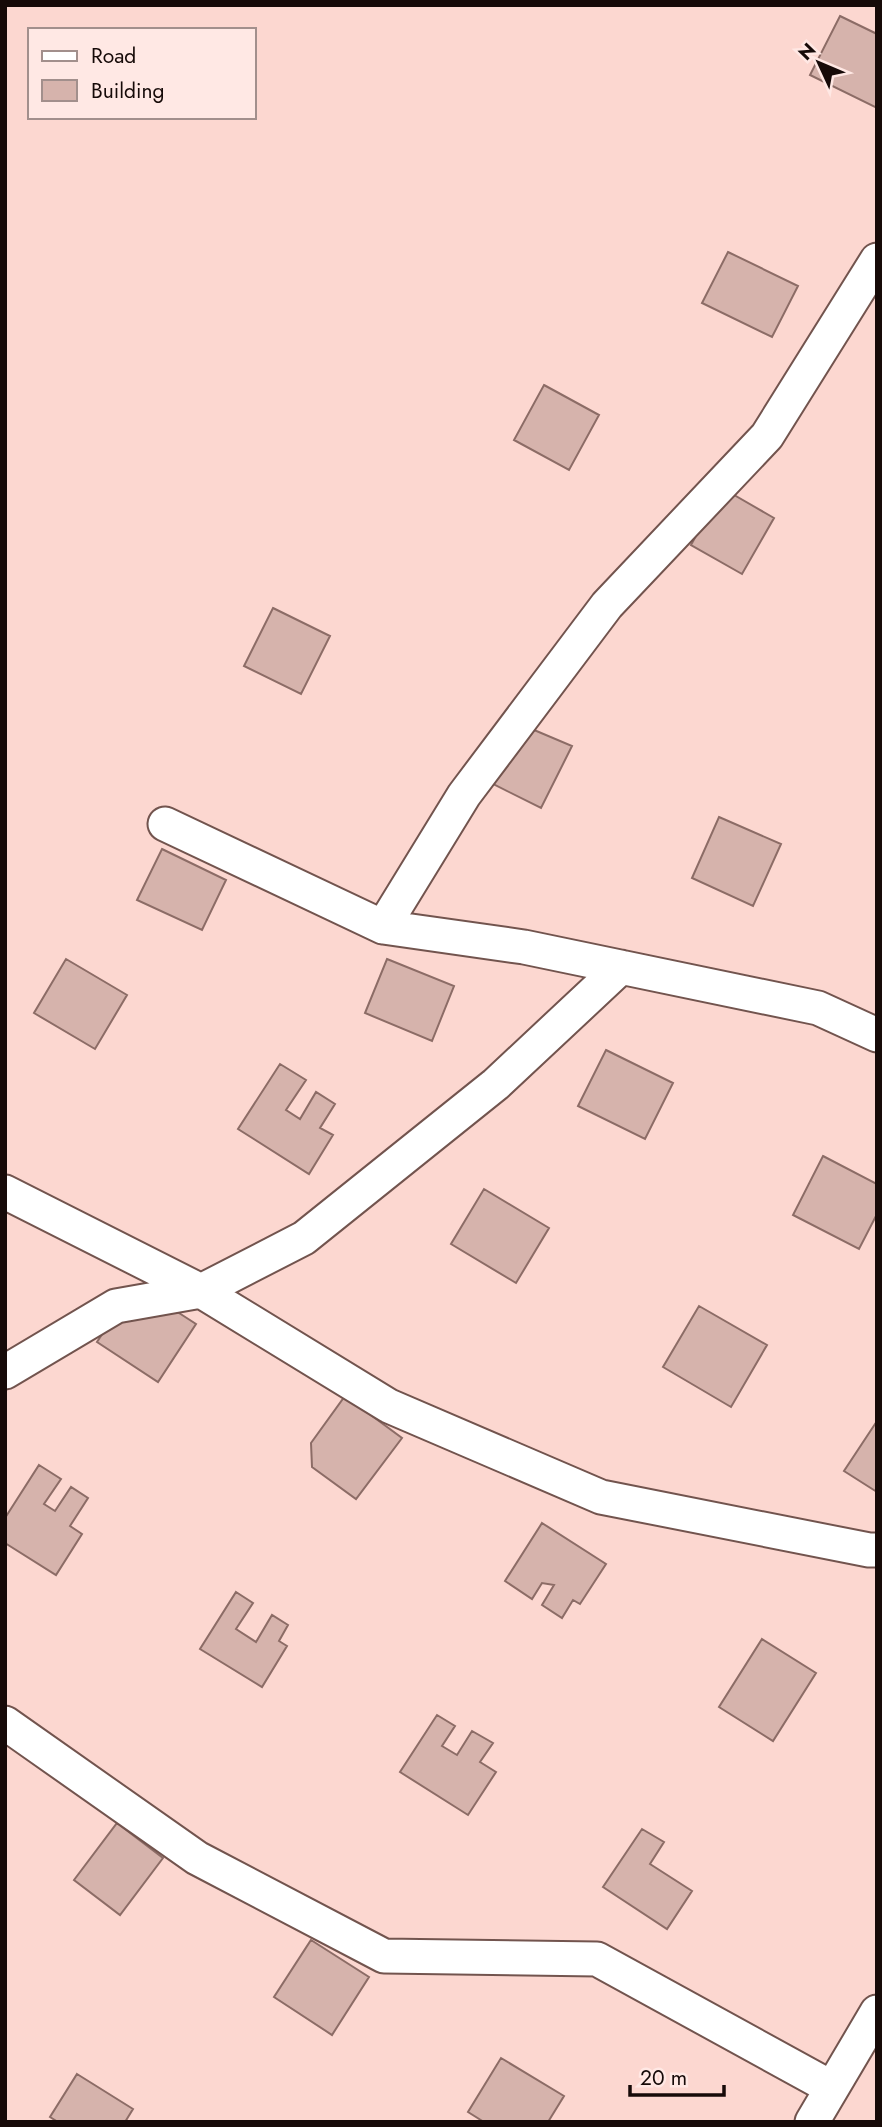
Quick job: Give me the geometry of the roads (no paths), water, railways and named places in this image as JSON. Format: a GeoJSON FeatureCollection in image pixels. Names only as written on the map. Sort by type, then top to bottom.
{"type":"FeatureCollection","features":[{"type":"Feature","properties":{"kind":"street"},"geometry":{"type":"LineString","coordinates":[[383,927],[464,795],[607,605],[767,436],[877,260]]}},
{"type":"Feature","properties":{"kind":"street"},"geometry":{"type":"LineString","coordinates":[[165,824],[383,927],[524,947],[818,1008],[877,1035]]}},
{"type":"Feature","properties":{"kind":"street"},"geometry":{"type":"LineString","coordinates":[[5,1372],[116,1306],[201,1292],[304,1238],[496,1084],[621,967]]}},
{"type":"Feature","properties":{"kind":"street"},"geometry":{"type":"LineString","coordinates":[[5,1192],[201,1292],[389,1406],[601,1497],[877,1550]]}},
{"type":"Feature","properties":{"kind":"street"},"geometry":{"type":"LineString","coordinates":[[5,1723],[197,1858],[384,1956],[597,1959],[832,2088]]}},
{"type":"Feature","properties":{"kind":"street"},"geometry":{"type":"LineString","coordinates":[[812,2122],[877,2012]]}}]}
